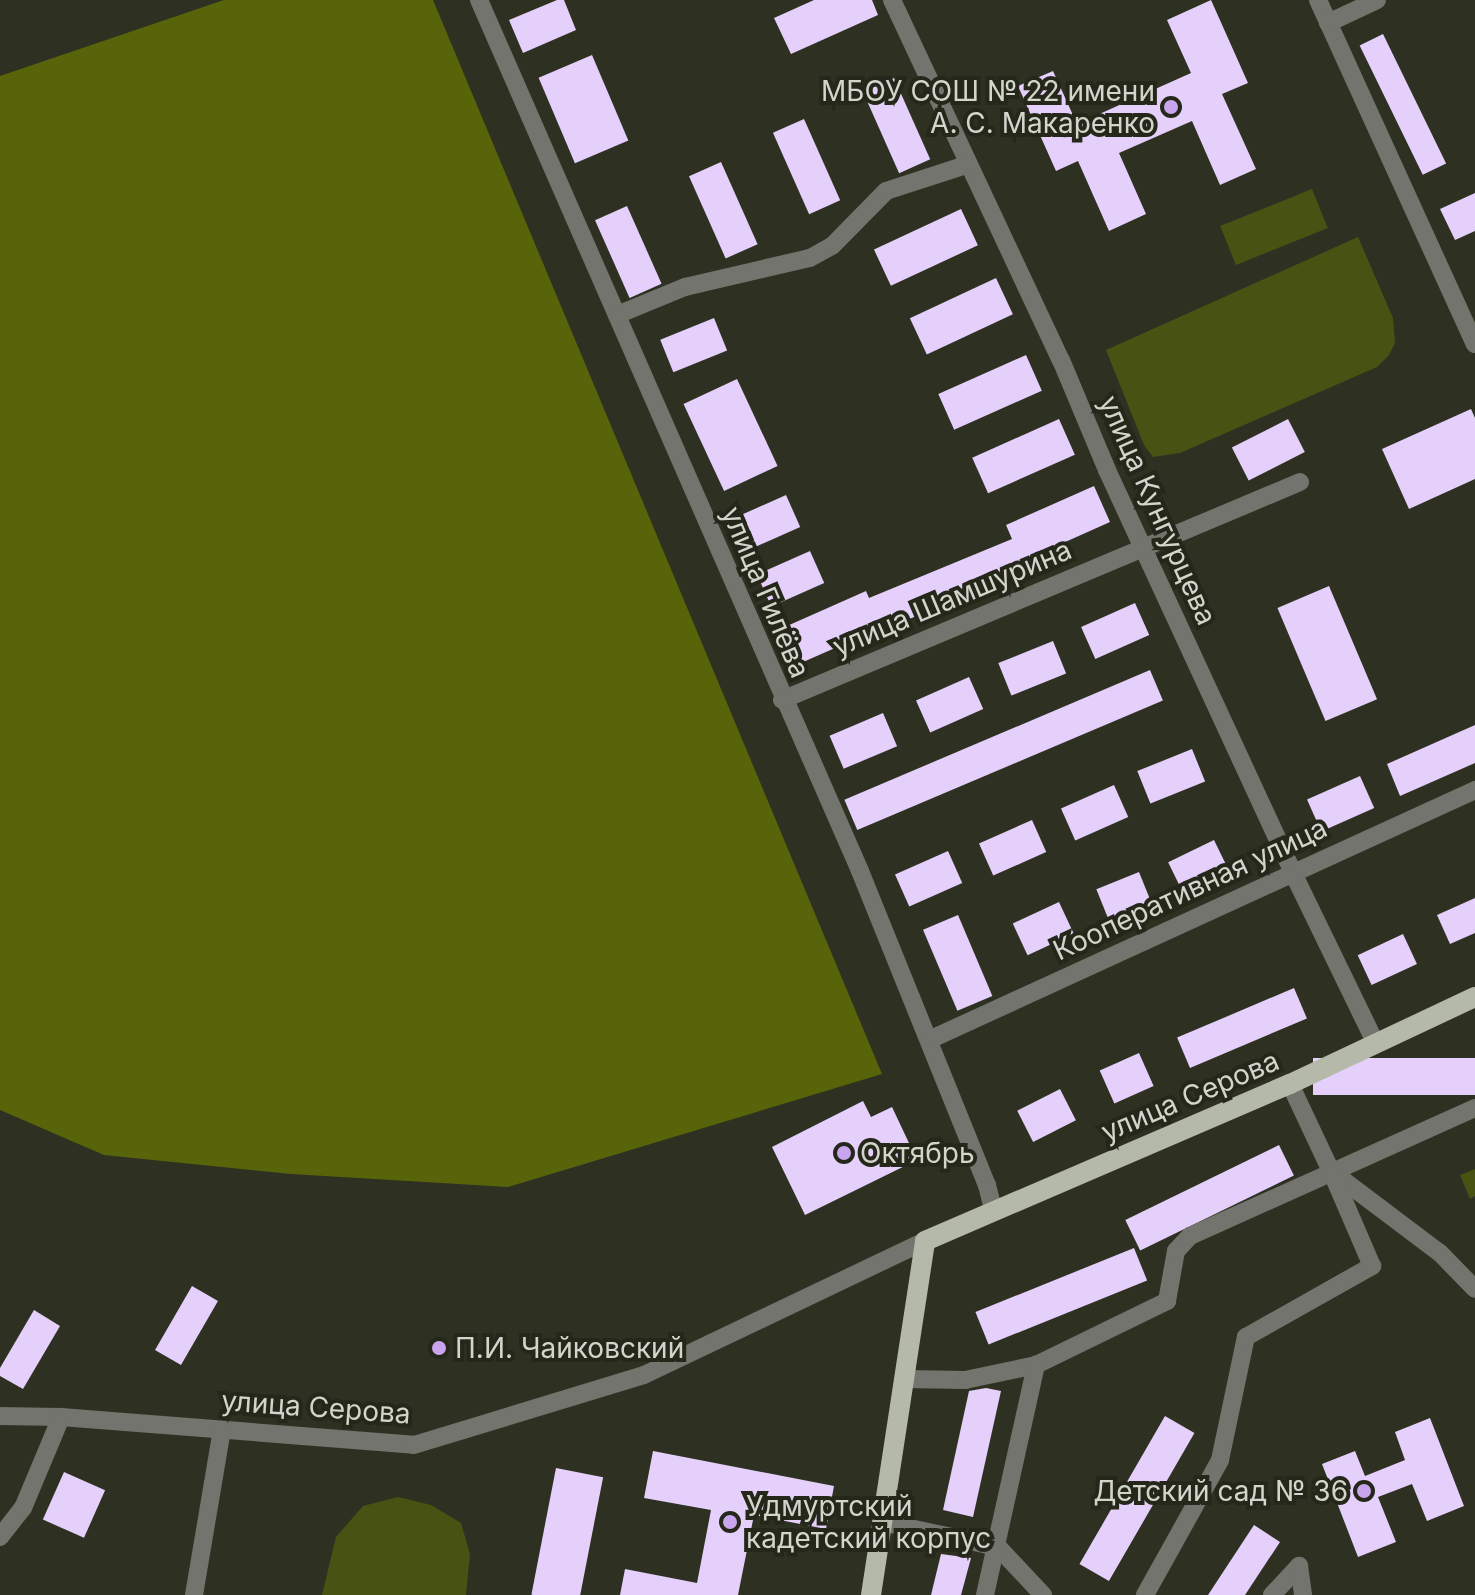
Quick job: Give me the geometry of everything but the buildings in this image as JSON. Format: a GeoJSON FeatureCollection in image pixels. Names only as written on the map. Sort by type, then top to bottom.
{"type":"FeatureCollection","features":[{"type":"Feature","properties":{"kind":"main road","name":"улица Серова"},"geometry":{"type":"LineString","coordinates":[[925,1241],[993,1209],[1290,1084],[1475,997]]}},
{"type":"Feature","properties":{"kind":"main road"},"geometry":{"type":"LineString","coordinates":[[871,1595],[925,1241]]}},
{"type":"Feature","properties":{"kind":"street","name":"улица Гилёва"},"geometry":{"type":"LineString","coordinates":[[479,0],[782,700],[860,871],[993,1209]]}},
{"type":"Feature","properties":{"kind":"street","name":"улица Кунгурцева"},"geometry":{"type":"LineString","coordinates":[[892,0],[1061,360],[1293,873],[1375,1042]]}},
{"type":"Feature","properties":{"kind":"street"},"geometry":{"type":"LineString","coordinates":[[1318,0],[1475,344]]}},
{"type":"Feature","properties":{"kind":"street"},"geometry":{"type":"LineString","coordinates":[[1328,23],[1377,0]]}},
{"type":"Feature","properties":{"kind":"street"},"geometry":{"type":"LineString","coordinates":[[617,315],[685,287],[810,258],[832,246],[886,191],[969,164]]}},
{"type":"Feature","properties":{"kind":"street","name":"улица Шамшурина"},"geometry":{"type":"LineString","coordinates":[[782,700],[1300,482]]}},
{"type":"Feature","properties":{"kind":"street","name":"Кооперативная улица"},"geometry":{"type":"LineString","coordinates":[[929,1040],[1475,790]]}},
{"type":"Feature","properties":{"kind":"street"},"geometry":{"type":"LineString","coordinates":[[1145,1595],[1220,1460],[1246,1337],[1372,1266],[1290,1084]]}},
{"type":"Feature","properties":{"kind":"street"},"geometry":{"type":"LineString","coordinates":[[904,1379],[965,1380],[1036,1365],[1167,1301],[1176,1251],[1190,1236],[1475,1108]]}},
{"type":"Feature","properties":{"kind":"street"},"geometry":{"type":"LineString","coordinates":[[1331,1171],[1440,1253],[1475,1289]]}},
{"type":"Feature","properties":{"kind":"street","name":"улица Серова"},"geometry":{"type":"LineString","coordinates":[[0,1416],[61,1417],[414,1445],[644,1375],[925,1241]]}},
{"type":"Feature","properties":{"kind":"street"},"geometry":{"type":"LineString","coordinates":[[985,1595],[1036,1365]]}},
{"type":"Feature","properties":{"kind":"street"},"geometry":{"type":"LineString","coordinates":[[0,1537],[23,1508],[61,1417]]}},
{"type":"Feature","properties":{"kind":"street"},"geometry":{"type":"LineString","coordinates":[[194,1595],[222,1430]]}},
{"type":"Feature","properties":{"kind":"street"},"geometry":{"type":"LineString","coordinates":[[882,1522],[998,1547],[1043,1595]]}},
{"type":"Feature","properties":{"kind":"street"},"geometry":{"type":"LineString","coordinates":[[1272,1595],[1299,1566],[1303,1595]]}},
{"type":"Feature","properties":{"kind":"shaded area"},"geometry":{"type":"Polygon","coordinates":[[[224,0],[433,0],[882,1074],[508,1187],[291,1174],[104,1155],[0,1110],[0,76],[224,0]]]}},
{"type":"Feature","properties":{"kind":"shaded area"},"geometry":{"type":"Polygon","coordinates":[[[1312,189],[1328,228],[1236,265],[1220,226],[1312,189]]]}},
{"type":"Feature","properties":{"kind":"shaded area"},"geometry":{"type":"Polygon","coordinates":[[[1358,237],[1393,318],[1395,343],[1389,355],[1377,367],[1180,453],[1153,457],[1144,445],[1106,350],[1358,237]]]}},
{"type":"Feature","properties":{"kind":"shaded area"},"geometry":{"type":"Polygon","coordinates":[[[1475,1169],[1475,1196],[1470,1199],[1460,1175],[1475,1169]]]}},
{"type":"Feature","properties":{"kind":"shaded area"},"geometry":{"type":"Polygon","coordinates":[[[398,1497],[431,1505],[461,1523],[470,1554],[466,1595],[322,1595],[336,1537],[363,1506],[398,1497]]]}},
{"type":"Feature","properties":{"kind":"place","name":"МБОУ СОШ № 22 имени А. С. Макаренко"},"geometry":{"type":"Point","coordinates":[1171,107]}},
{"type":"Feature","properties":{"kind":"place","name":"Октябрь"},"geometry":{"type":"Point","coordinates":[844,1153]}},
{"type":"Feature","properties":{"kind":"place","name":"П.И. Чайковский"},"geometry":{"type":"Point","coordinates":[439,1348]}},
{"type":"Feature","properties":{"kind":"place","name":"Детский сад № 36"},"geometry":{"type":"Point","coordinates":[1364,1491]}},
{"type":"Feature","properties":{"kind":"place","name":"Удмуртский кадетский корпус"},"geometry":{"type":"Point","coordinates":[730,1522]}}]}
